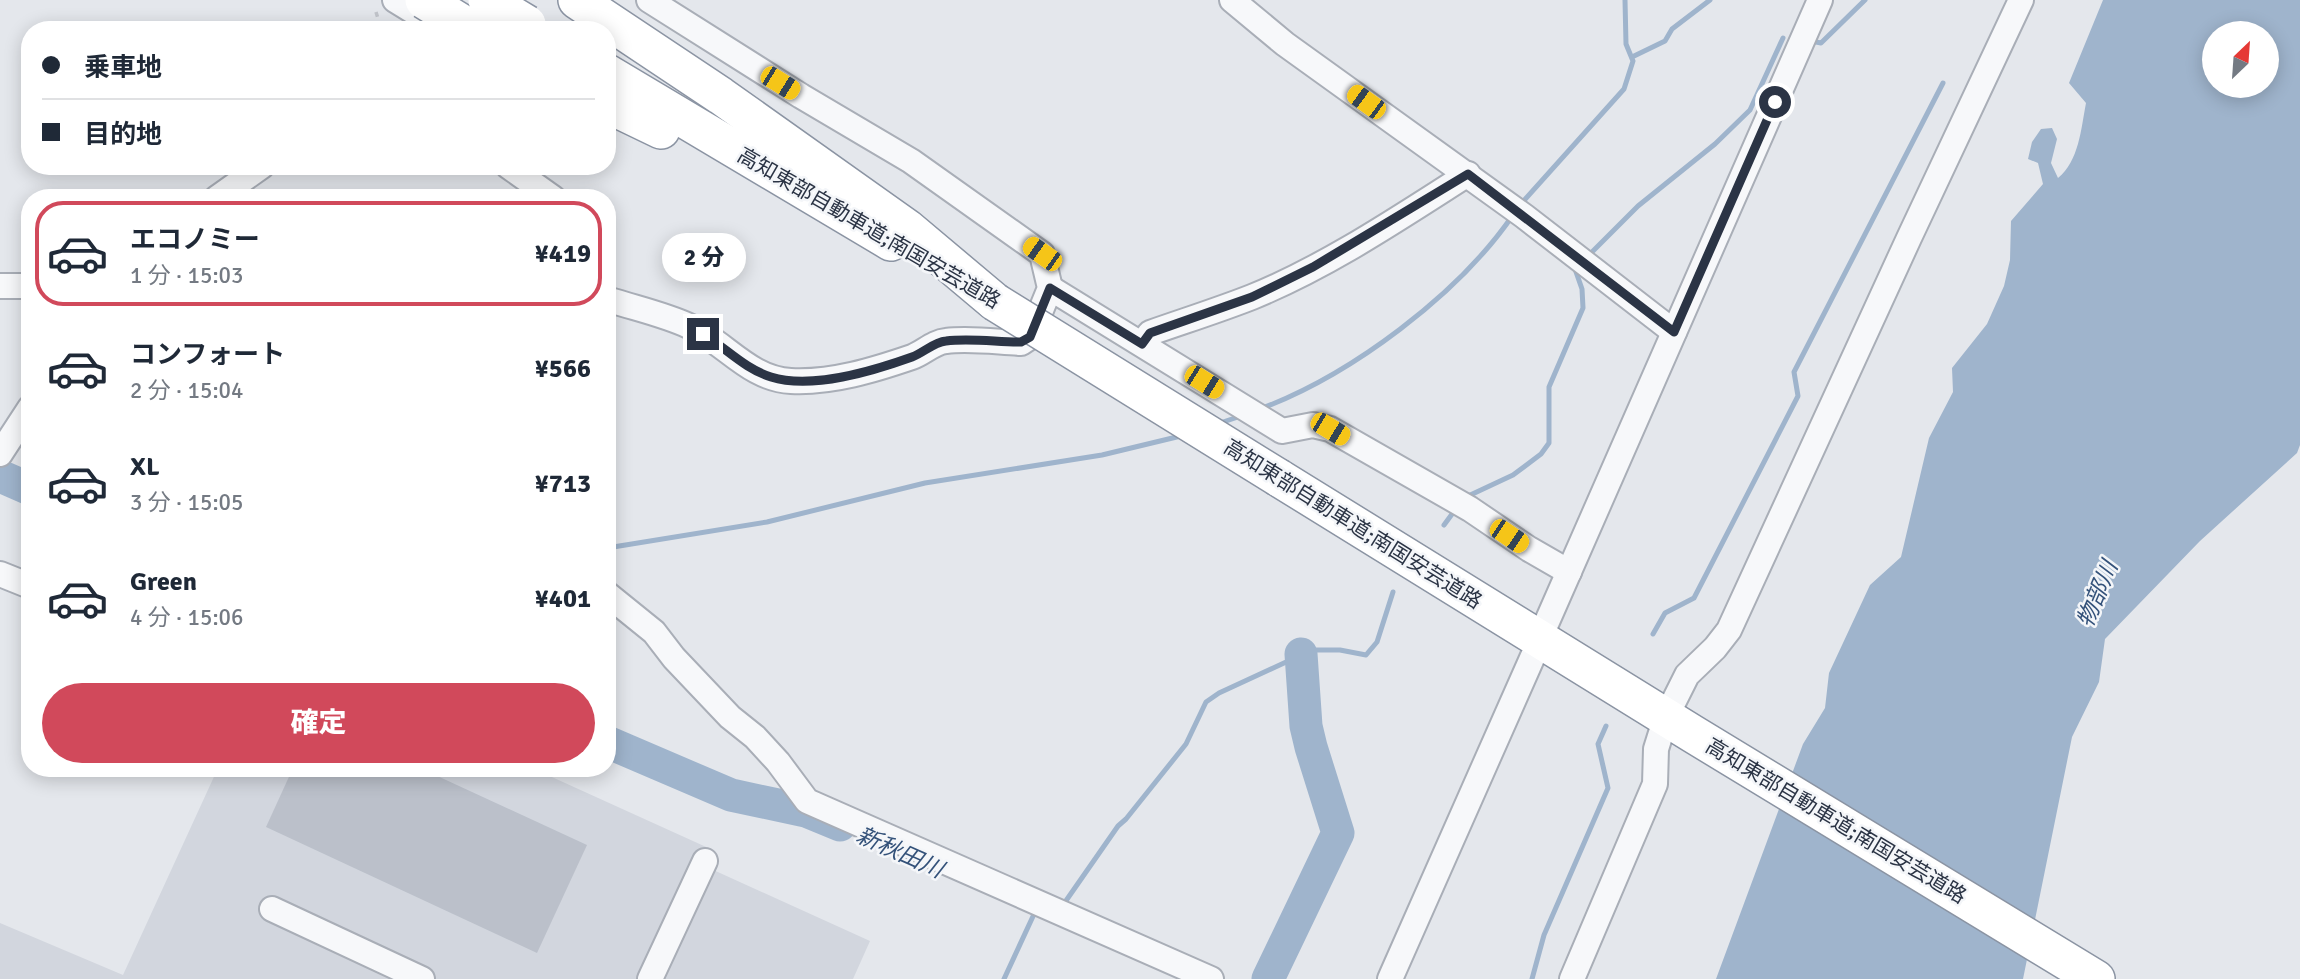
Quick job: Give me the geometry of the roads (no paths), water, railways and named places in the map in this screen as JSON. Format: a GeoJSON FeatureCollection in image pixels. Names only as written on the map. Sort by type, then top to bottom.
{"type":"FeatureCollection","features":[{"type":"Feature","properties":{"kind":"highway"},"geometry":{"type":"LineString","coordinates":[[424,0],[458,21]]}},
{"type":"Feature","properties":{"kind":"highway"},"geometry":{"type":"LineString","coordinates":[[487,0],[524,18]]}},
{"type":"Feature","properties":{"kind":"highway"},"geometry":{"type":"LineString","coordinates":[[580,1],[610,21]]}},
{"type":"Feature","properties":{"kind":"highway"},"geometry":{"type":"LineString","coordinates":[[616,25],[907,228],[995,302]]}},
{"type":"Feature","properties":{"kind":"highway","name":"高知東部自動車道;南国安芸道路"},"geometry":{"type":"LineString","coordinates":[[616,78],[995,302],[1675,724],[2096,979]]}},
{"type":"Feature","properties":{"kind":"highway"},"geometry":{"type":"LineString","coordinates":[[616,108],[846,216]]}},
{"type":"Feature","properties":{"kind":"street"},"geometry":{"type":"LineString","coordinates":[[616,302],[690,326],[757,372],[791,381],[821,379],[881,368],[917,355],[943,341],[1021,342],[1030,337],[1050,288],[1042,254],[911,161],[801,96],[649,0]]}},
{"type":"Feature","properties":{"kind":"street"},"geometry":{"type":"LineString","coordinates":[[1546,624],[1820,0]]}},
{"type":"Feature","properties":{"kind":"street"},"geometry":{"type":"LineString","coordinates":[[1572,979],[1655,784],[1656,749],[1675,724],[1687,675],[1729,630],[2021,0]]}},
{"type":"Feature","properties":{"kind":"street"},"geometry":{"type":"LineString","coordinates":[[1237,1],[1285,44],[1468,174],[1674,332]]}},
{"type":"Feature","properties":{"kind":"street"},"geometry":{"type":"LineString","coordinates":[[385,5],[423,21]]}},
{"type":"Feature","properties":{"kind":"street"},"geometry":{"type":"LineString","coordinates":[[506,21],[524,18]]}},
{"type":"Feature","properties":{"kind":"street"},"geometry":{"type":"LineString","coordinates":[[1142,344],[1150,333],[1252,297],[1313,267],[1468,174]]}},
{"type":"Feature","properties":{"kind":"street"},"geometry":{"type":"LineString","coordinates":[[230,189],[250,175]]}},
{"type":"Feature","properties":{"kind":"street"},"geometry":{"type":"LineString","coordinates":[[521,175],[540,189]]}},
{"type":"Feature","properties":{"kind":"street"},"geometry":{"type":"LineString","coordinates":[[0,286],[21,286]]}},
{"type":"Feature","properties":{"kind":"street"},"geometry":{"type":"LineString","coordinates":[[1050,288],[1282,431],[1313,425],[1330,429],[1470,509],[1569,572]]}},
{"type":"Feature","properties":{"kind":"street"},"geometry":{"type":"LineString","coordinates":[[0,454],[21,422]]}},
{"type":"Feature","properties":{"kind":"street"},"geometry":{"type":"LineString","coordinates":[[0,574],[21,582]]}},
{"type":"Feature","properties":{"kind":"street"},"geometry":{"type":"LineString","coordinates":[[616,601],[654,632],[674,658],[730,717],[774,757],[807,801],[1211,979]]}},
{"type":"Feature","properties":{"kind":"street"},"geometry":{"type":"LineString","coordinates":[[1390,979],[1533,656]]}},
{"type":"Feature","properties":{"kind":"street"},"geometry":{"type":"LineString","coordinates":[[650,979],[705,861]]}},
{"type":"Feature","properties":{"kind":"street"},"geometry":{"type":"LineString","coordinates":[[272,909],[422,979]]}},
{"type":"Feature","properties":{"kind":"water","name":"物部川"},"geometry":{"type":"Polygon","coordinates":[[[2103,0],[2300,0],[2300,445],[2297,453],[2200,541],[2105,639],[2099,682],[2072,737],[2023,979],[1716,979],[1803,744],[1825,708],[1829,673],[1870,585],[1901,557],[1929,438],[1953,392],[1952,368],[1987,324],[2004,286],[2010,260],[2011,221],[2043,184],[2038,163],[2028,159],[2032,142],[2041,129],[2052,128],[2057,139],[2051,163],[2058,178],[2075,154],[2086,103],[2069,83],[2103,0]]]}},
{"type":"Feature","properties":{"kind":"waterway"},"geometry":{"type":"LineString","coordinates":[[1520,205],[1624,89],[1633,61],[1626,44],[1625,0]]}},
{"type":"Feature","properties":{"kind":"waterway"},"geometry":{"type":"LineString","coordinates":[[1632,57],[1665,41],[1672,29],[1710,0]]}},
{"type":"Feature","properties":{"kind":"waterway"},"geometry":{"type":"LineString","coordinates":[[1816,42],[1821,43],[1865,0]]}},
{"type":"Feature","properties":{"kind":"waterway"},"geometry":{"type":"LineString","coordinates":[[1588,256],[1638,206],[1715,144],[1750,110],[1783,38]]}},
{"type":"Feature","properties":{"kind":"waterway"},"geometry":{"type":"LineString","coordinates":[[1653,634],[1665,613],[1694,598],[1798,396],[1794,372],[1943,83]]}},
{"type":"Feature","properties":{"kind":"waterway"},"geometry":{"type":"LineString","coordinates":[[1260,409],[1330,376],[1400,329],[1433,303],[1463,274],[1513,215]]}},
{"type":"Feature","properties":{"kind":"waterway"},"geometry":{"type":"LineString","coordinates":[[1466,497],[1513,475],[1541,454],[1549,443],[1549,387],[1583,308],[1582,289],[1575,269],[1578,266]]}},
{"type":"Feature","properties":{"kind":"waterway"},"geometry":{"type":"LineString","coordinates":[[1217,424],[1241,416]]}},
{"type":"Feature","properties":{"kind":"waterway"},"geometry":{"type":"LineString","coordinates":[[616,547],[767,522],[925,483],[1102,455],[1185,435]]}},
{"type":"Feature","properties":{"kind":"waterway","name":"新秋田川"},"geometry":{"type":"LineString","coordinates":[[0,476],[21,485]]}},
{"type":"Feature","properties":{"kind":"waterway"},"geometry":{"type":"LineString","coordinates":[[1444,525],[1455,510]]}},
{"type":"Feature","properties":{"kind":"waterway"},"geometry":{"type":"LineString","coordinates":[[1063,905],[1118,826],[1186,744],[1206,702],[1219,693],[1312,650],[1340,650],[1366,655],[1377,642],[1393,592]]}},
{"type":"Feature","properties":{"kind":"waterway","name":"新秋田川"},"geometry":{"type":"LineString","coordinates":[[1268,979],[1338,833],[1306,726],[1301,654]]}},
{"type":"Feature","properties":{"kind":"waterway"},"geometry":{"type":"LineString","coordinates":[[1532,979],[1544,935],[1608,788],[1598,744],[1606,726]]}},
{"type":"Feature","properties":{"kind":"waterway","name":"新秋田川"},"geometry":{"type":"LineString","coordinates":[[616,746],[731,795],[806,811],[840,825]]}},
{"type":"Feature","properties":{"kind":"waterway"},"geometry":{"type":"LineString","coordinates":[[1004,979],[1035,912]]}}]}
